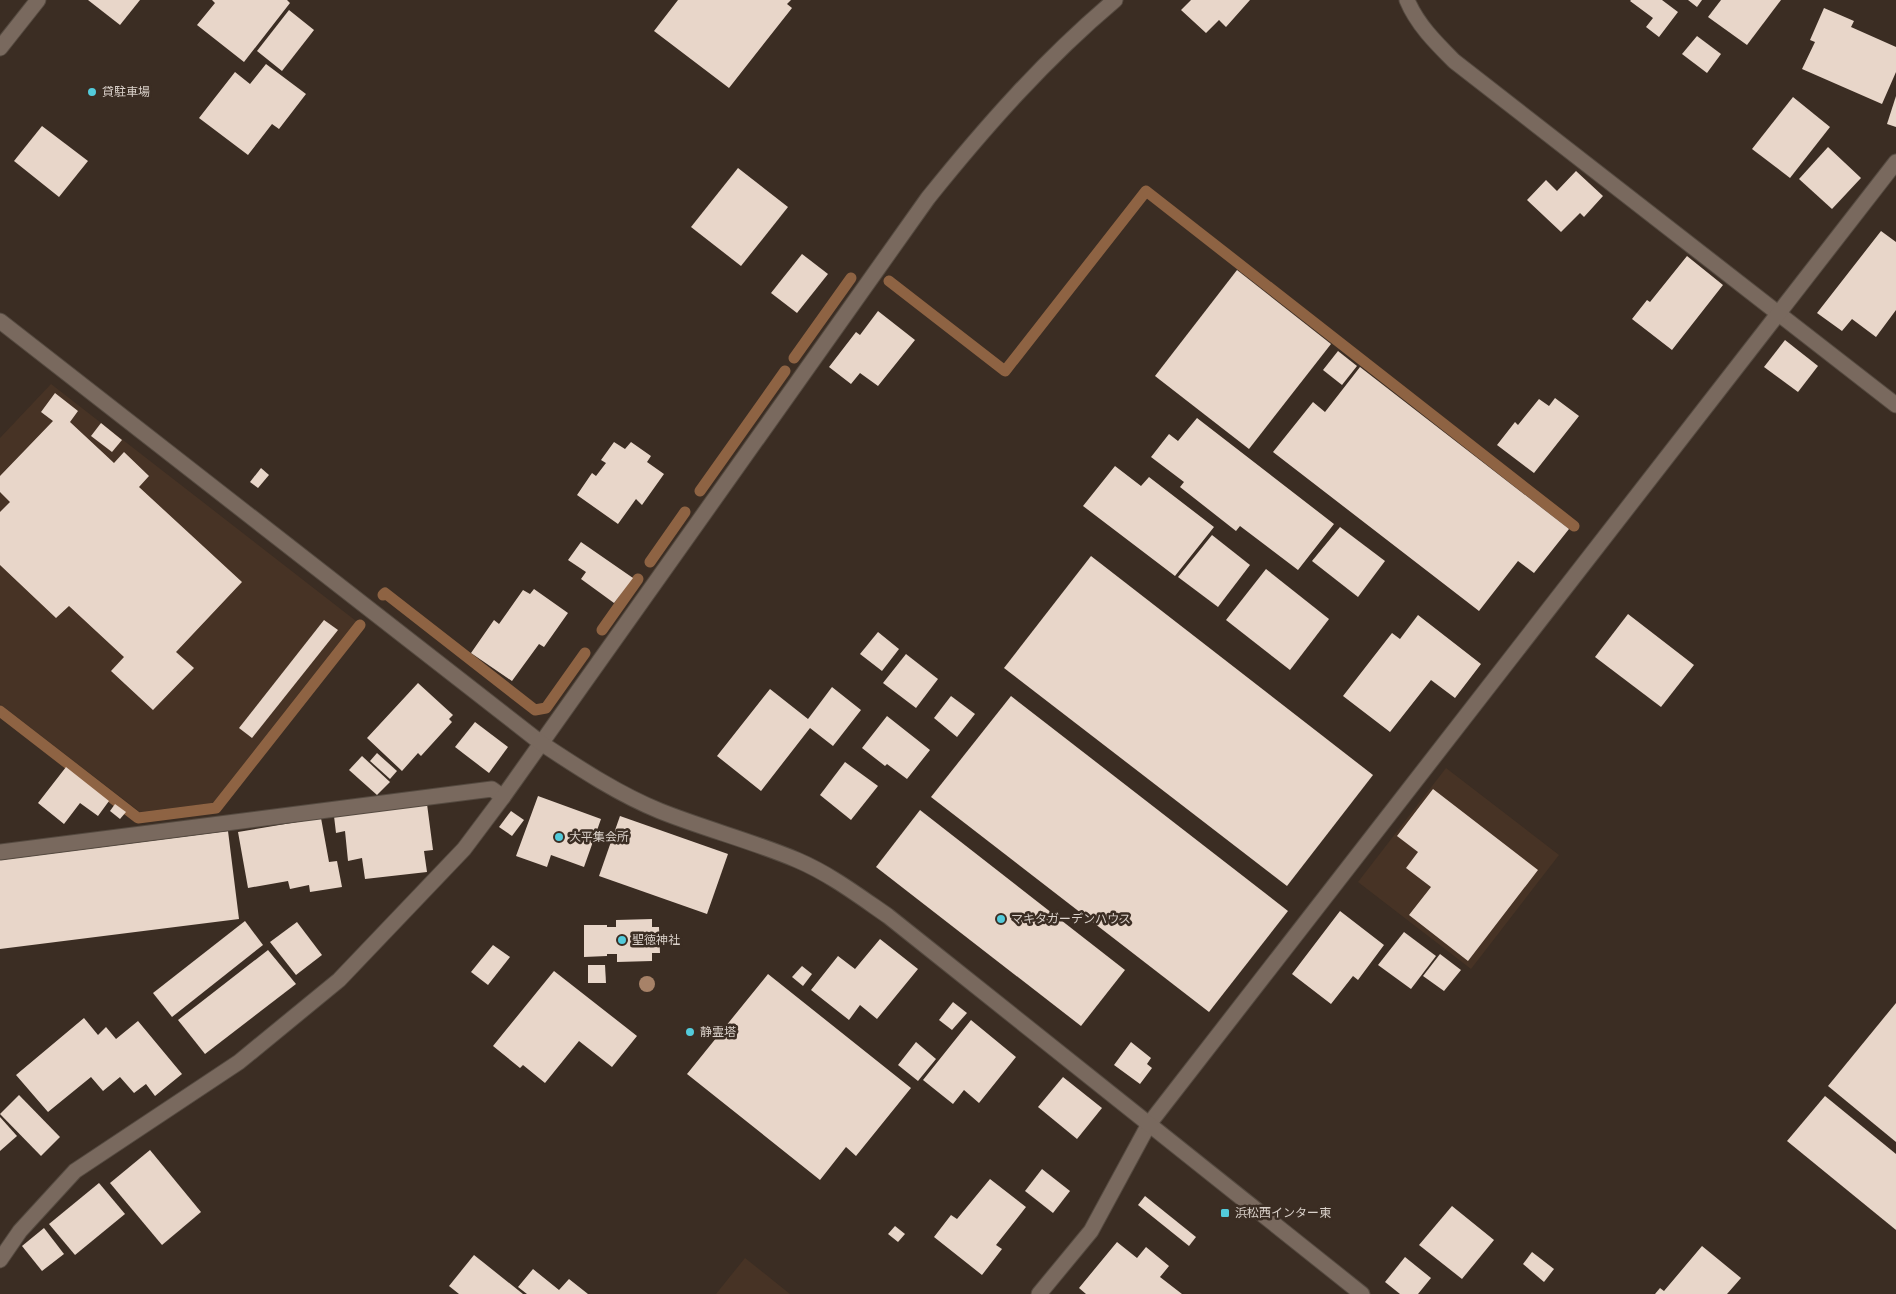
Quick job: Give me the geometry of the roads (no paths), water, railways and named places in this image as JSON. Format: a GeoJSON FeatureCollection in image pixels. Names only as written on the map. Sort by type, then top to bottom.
{"type":"FeatureCollection","features":[{"type":"Feature","properties":{"kind":"street"},"geometry":{"type":"LineString","coordinates":[[0,48],[38,0]]}},
{"type":"Feature","properties":{"kind":"street"},"geometry":{"type":"LineString","coordinates":[[0,1260],[20,1231],[75,1171],[239,1062],[339,980],[464,849],[542,743],[928,198],[1012,99],[1058,52],[1115,0]]}},
{"type":"Feature","properties":{"kind":"street"},"geometry":{"type":"LineString","coordinates":[[1407,0],[1430,38],[1454,61],[1896,405]]}},
{"type":"Feature","properties":{"kind":"street"},"geometry":{"type":"LineString","coordinates":[[1039,1294],[1091,1231],[1149,1124],[1896,162]]}},
{"type":"Feature","properties":{"kind":"street"},"geometry":{"type":"LineString","coordinates":[[0,321],[542,743],[587,773],[659,810],[798,861],[845,886],[888,916],[1362,1294]]}},
{"type":"Feature","properties":{"kind":"street"},"geometry":{"type":"LineString","coordinates":[[0,852],[492,789],[503,797]]}},
{"type":"Feature","properties":{"kind":"waterway"},"geometry":{"type":"LineString","coordinates":[[889,281],[1005,371],[1146,191],[1574,526]]}},
{"type":"Feature","properties":{"kind":"waterway"},"geometry":{"type":"LineString","coordinates":[[794,358],[851,278]]}},
{"type":"Feature","properties":{"kind":"waterway"},"geometry":{"type":"LineString","coordinates":[[700,491],[785,371]]}},
{"type":"Feature","properties":{"kind":"waterway"},"geometry":{"type":"LineString","coordinates":[[650,562],[685,512]]}},
{"type":"Feature","properties":{"kind":"waterway"},"geometry":{"type":"LineString","coordinates":[[602,630],[638,579]]}},
{"type":"Feature","properties":{"kind":"waterway"},"geometry":{"type":"LineString","coordinates":[[383,595],[385,593],[535,710],[546,708],[585,653]]}},
{"type":"Feature","properties":{"kind":"waterway"},"geometry":{"type":"LineString","coordinates":[[0,711],[138,818],[216,808],[360,625]]}},
{"type":"Feature","properties":{"kind":"place","name":"貸駐車場"},"geometry":{"type":"Point","coordinates":[92,92]}},
{"type":"Feature","properties":{"kind":"place","name":"大平集会所"},"geometry":{"type":"Point","coordinates":[559,837]}},
{"type":"Feature","properties":{"kind":"place","name":"マキタガーデンハウス"},"geometry":{"type":"Point","coordinates":[1001,919]}},
{"type":"Feature","properties":{"kind":"place","name":"聖徳神社"},"geometry":{"type":"Point","coordinates":[622,940]}},
{"type":"Feature","properties":{"kind":"place","name":"静霊塔"},"geometry":{"type":"Point","coordinates":[690,1032]}},
{"type":"Feature","properties":{"kind":"place","name":"浜松西インター東"},"geometry":{"type":"Point","coordinates":[1225,1213]}}]}
